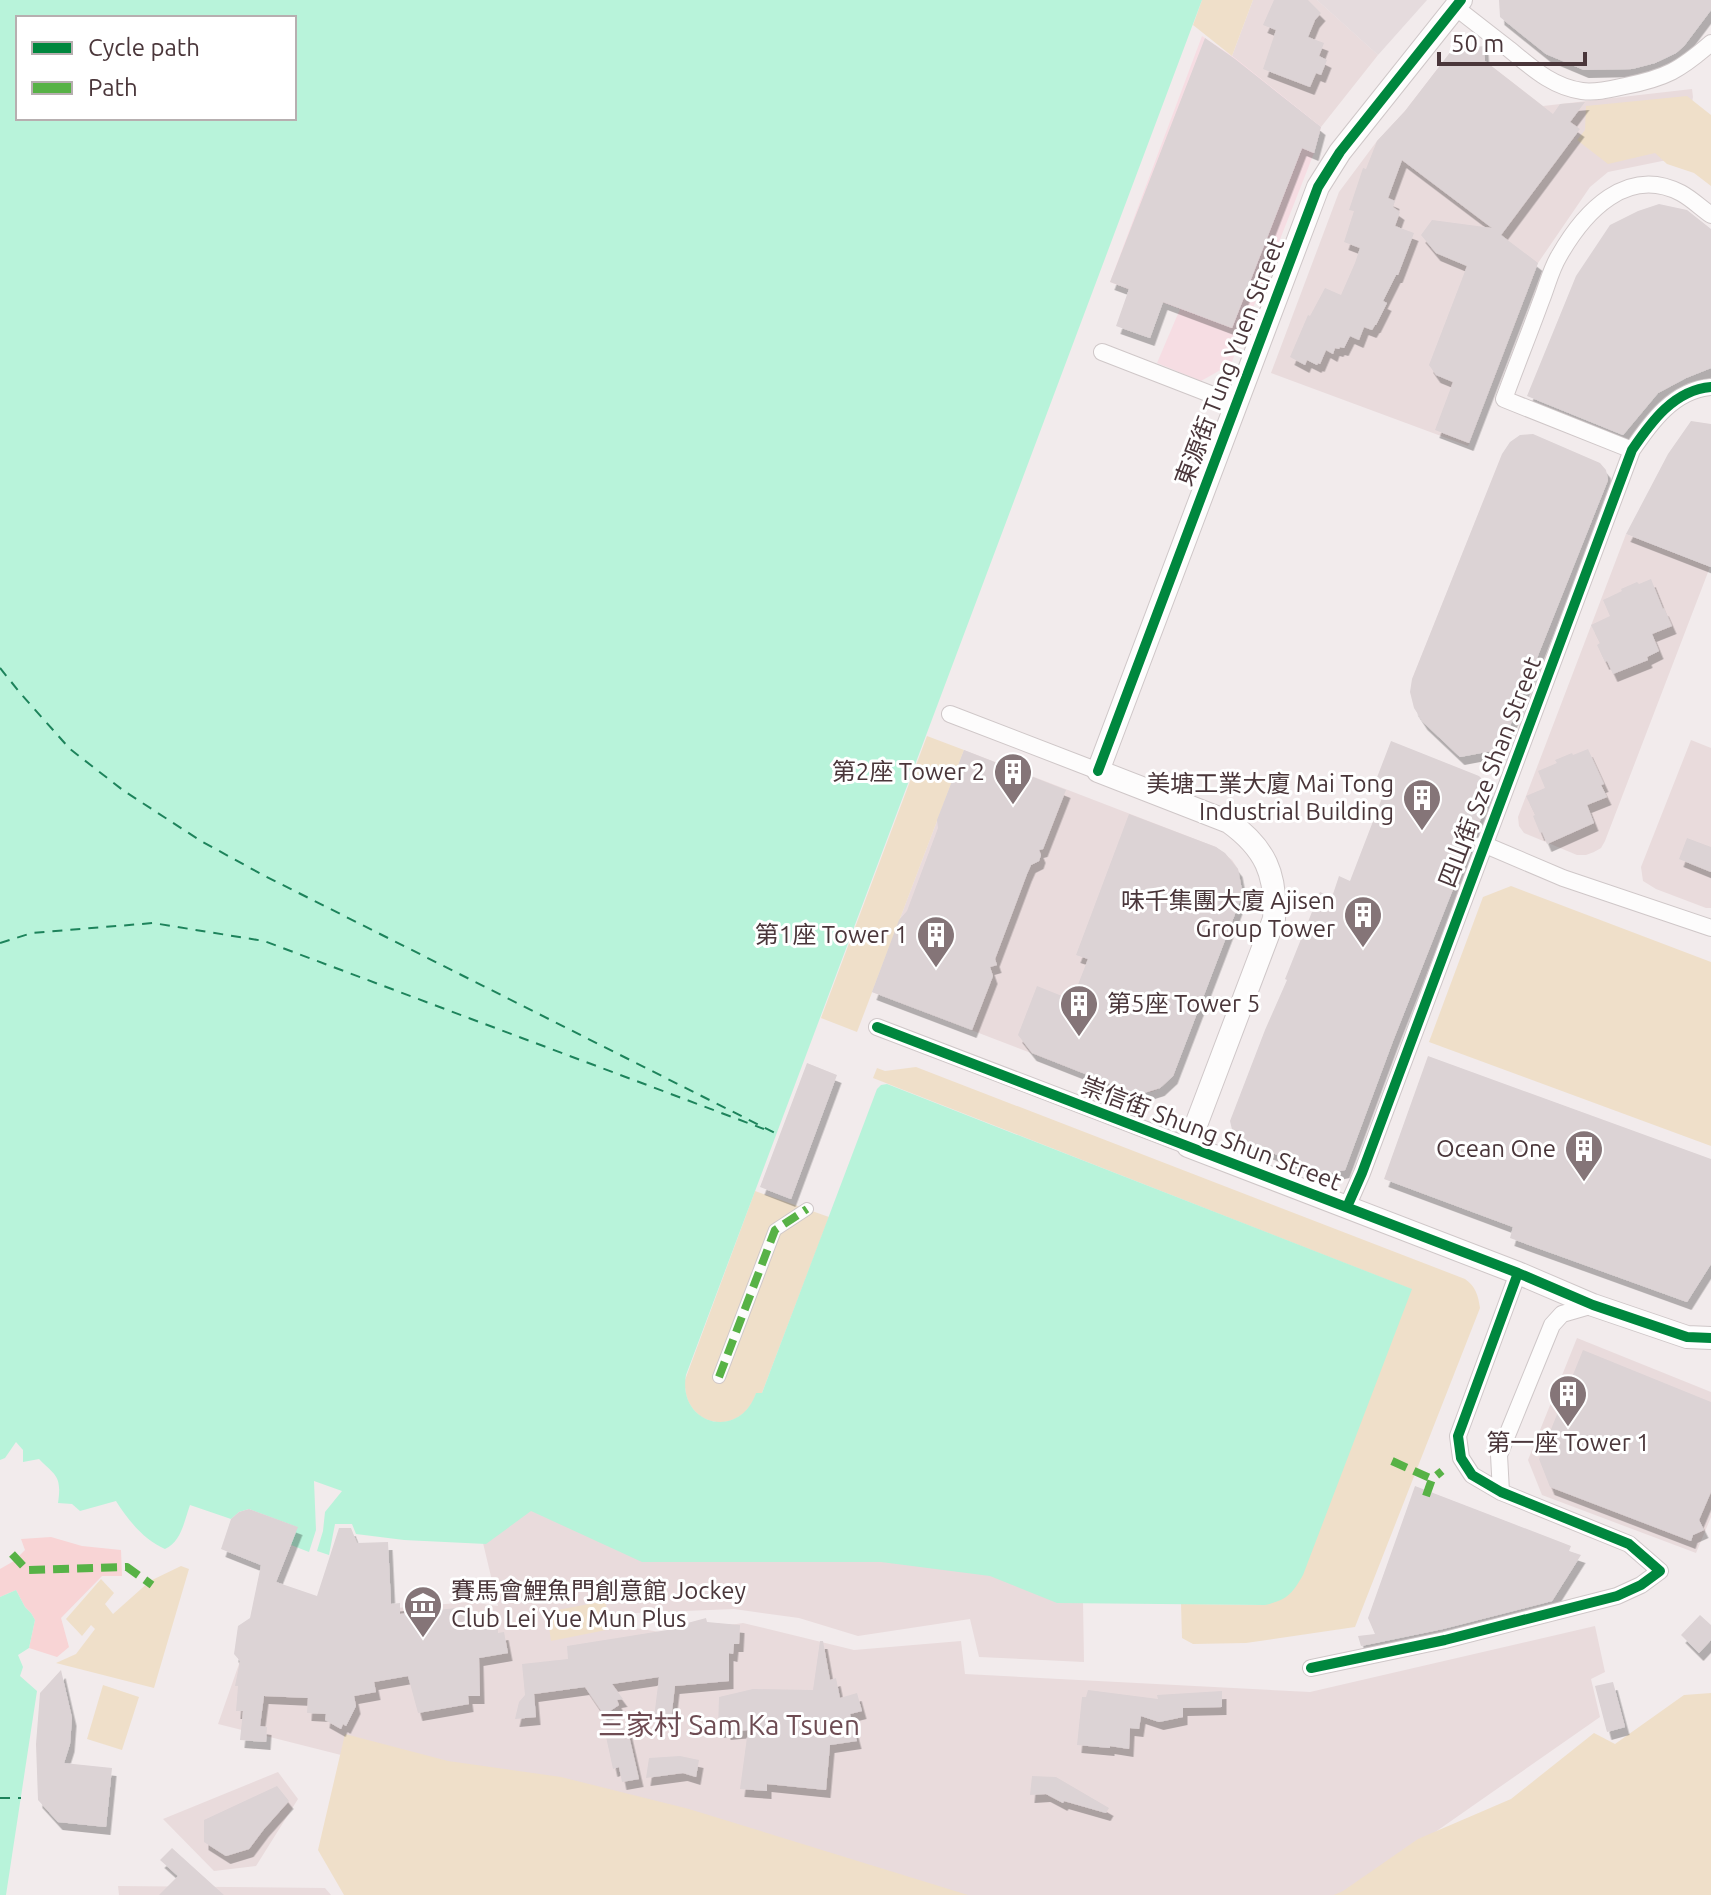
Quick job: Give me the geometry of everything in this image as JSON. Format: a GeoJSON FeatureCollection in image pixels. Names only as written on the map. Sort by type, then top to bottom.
{"type":"FeatureCollection","features":[{"type":"Feature","properties":{"kind":"street"},"geometry":{"type":"LineString","coordinates":[[1458,3],[1545,78],[1583,91],[1653,81],[1687,64],[1711,43]]}},
{"type":"Feature","properties":{"kind":"street","name":"東源街 Tung Yuen Street"},"geometry":{"type":"LineString","coordinates":[[1098,771],[1318,187],[1340,152],[1458,3]]}},
{"type":"Feature","properties":{"kind":"street"},"geometry":{"type":"LineString","coordinates":[[1632,450],[1504,399],[1559,256],[1601,201],[1637,186],[1660,186],[1680,193],[1711,215]]}},
{"type":"Feature","properties":{"kind":"street"},"geometry":{"type":"LineString","coordinates":[[1102,352],[1236,404]]}},
{"type":"Feature","properties":{"kind":"street","name":"四山街 Sze Shan Street"},"geometry":{"type":"LineString","coordinates":[[1347,1207],[1632,450],[1668,406],[1684,394],[1711,387]]}},
{"type":"Feature","properties":{"kind":"street"},"geometry":{"type":"LineString","coordinates":[[950,714],[1229,822],[1257,847],[1267,863],[1276,900],[1274,919],[1188,1146]]}},
{"type":"Feature","properties":{"kind":"street"},"geometry":{"type":"LineString","coordinates":[[1483,844],[1563,878],[1711,928]]}},
{"type":"Feature","properties":{"kind":"street","name":"崇信街 Shung Shun Street"},"geometry":{"type":"LineString","coordinates":[[877,1027],[1518,1273],[1593,1305],[1687,1337],[1711,1338]]}},
{"type":"Feature","properties":{"kind":"street"},"geometry":{"type":"LineString","coordinates":[[719,1377],[775,1230],[807,1209]]}},
{"type":"Feature","properties":{"kind":"street"},"geometry":{"type":"LineString","coordinates":[[1311,1668],[1445,1640],[1617,1596],[1641,1585],[1660,1571],[1629,1544],[1501,1492],[1472,1475],[1461,1458],[1458,1436],[1518,1273]]}},
{"type":"Feature","properties":{"kind":"street"},"geometry":{"type":"LineString","coordinates":[[1501,1492],[1499,1455],[1552,1325],[1562,1314],[1593,1305]]}},
{"type":"Feature","properties":{"kind":"shaded area"},"geometry":{"type":"Polygon","coordinates":[[[0,0],[1202,0],[686,1375],[686,1392],[691,1405],[700,1415],[711,1421],[724,1422],[737,1418],[748,1408],[756,1393],[762,1393],[877,1089],[887,1084],[1412,1289],[1303,1575],[1292,1592],[1279,1601],[1265,1605],[1057,1603],[990,1576],[881,1562],[642,1562],[531,1511],[486,1544],[356,1534],[352,1524],[335,1524],[329,1555],[317,1551],[325,1512],[342,1491],[314,1481],[316,1530],[309,1552],[291,1545],[297,1527],[249,1509],[231,1519],[190,1505],[179,1536],[165,1549],[137,1529],[116,1501],[80,1511],[72,1504],[58,1503],[59,1487],[54,1473],[39,1459],[23,1462],[23,1450],[16,1442],[5,1458],[0,1460],[0,0]]]}},
{"type":"Feature","properties":{"kind":"shaded area"},"geometry":{"type":"Polygon","coordinates":[[[1202,0],[1253,0],[1232,56],[1193,25],[1202,0]]]}},
{"type":"Feature","properties":{"kind":"shaded area"},"geometry":{"type":"Polygon","coordinates":[[[1253,0],[1317,0],[1378,55],[1321,127],[1232,56],[1253,0]]]}},
{"type":"Feature","properties":{"kind":"shaded area"},"geometry":{"type":"Polygon","coordinates":[[[1317,0],[1427,0],[1378,55],[1317,0]]]}},
{"type":"Feature","properties":{"kind":"shaded area"},"geometry":{"type":"Polygon","coordinates":[[[1202,36],[1235,58],[1321,127],[1314,153],[1231,364],[1201,381],[1157,363],[1180,309],[1110,282],[1202,36]]]}},
{"type":"Feature","properties":{"kind":"shaded area"},"geometry":{"type":"Polygon","coordinates":[[[1468,48],[1543,106],[1692,89],[1693,97],[1682,157],[1608,172],[1590,187],[1538,263],[1468,446],[1271,373],[1339,192],[1452,50],[1468,48]]]}},
{"type":"Feature","properties":{"kind":"shaded area"},"geometry":{"type":"Polygon","coordinates":[[[1687,96],[1711,115],[1711,186],[1694,173],[1667,164],[1655,153],[1608,164],[1577,140],[1585,130],[1586,106],[1687,96]]]}},
{"type":"Feature","properties":{"kind":"shaded area"},"geometry":{"type":"Polygon","coordinates":[[[1626,534],[1710,567],[1605,841],[1594,852],[1577,855],[1524,833],[1518,817],[1626,534]]]}},
{"type":"Feature","properties":{"kind":"shaded area"},"geometry":{"type":"Polygon","coordinates":[[[927,736],[964,750],[857,1032],[821,1018],[927,736]]]}},
{"type":"Feature","properties":{"kind":"shaded area"},"geometry":{"type":"Polygon","coordinates":[[[1691,740],[1711,748],[1711,908],[1656,889],[1643,881],[1641,867],[1691,740]]]}},
{"type":"Feature","properties":{"kind":"shaded area"},"geometry":{"type":"Polygon","coordinates":[[[964,750],[1216,847],[1238,869],[1242,890],[1173,1075],[1160,1088],[1135,1093],[872,992],[964,750]]]}},
{"type":"Feature","properties":{"kind":"shaded area"},"geometry":{"type":"Polygon","coordinates":[[[1511,886],[1711,962],[1711,1146],[1429,1042],[1483,897],[1511,886]]]}},
{"type":"Feature","properties":{"kind":"shaded area"},"geometry":{"type":"Polygon","coordinates":[[[916,1067],[1465,1279],[1472,1285],[1480,1308],[1355,1627],[1246,1643],[1193,1644],[1182,1638],[1181,1604],[1265,1605],[1411,1289],[873,1078],[877,1068],[885,1071],[916,1067]]]}},
{"type":"Feature","properties":{"kind":"shaded area"},"geometry":{"type":"Polygon","coordinates":[[[755,1191],[829,1217],[762,1393],[756,1394],[738,1417],[726,1422],[713,1422],[693,1408],[687,1396],[685,1380],[755,1191]]]}},
{"type":"Feature","properties":{"kind":"shaded area"},"geometry":{"type":"Polygon","coordinates":[[[1577,1338],[1711,1392],[1711,1517],[1696,1553],[1542,1495],[1528,1460],[1577,1338]]]}},
{"type":"Feature","properties":{"kind":"shaded area"},"geometry":{"type":"Polygon","coordinates":[[[566,1498],[983,1557],[1083,1601],[1084,1662],[979,1657],[970,1619],[858,1636],[799,1618],[734,1609],[563,1616],[672,1634],[743,1623],[854,1650],[961,1641],[965,1674],[1310,1692],[1595,1626],[1605,1672],[1591,1679],[1600,1717],[1345,1895],[906,1895],[218,1724],[267,1584],[347,1612],[470,1602],[498,1606],[479,1526],[566,1498]]]}},
{"type":"Feature","properties":{"kind":"shaded area"},"geometry":{"type":"Polygon","coordinates":[[[181,1566],[189,1569],[154,1688],[56,1663],[76,1654],[95,1629],[91,1625],[82,1636],[66,1619],[101,1579],[114,1593],[105,1604],[113,1614],[150,1581],[181,1566]]]}},
{"type":"Feature","properties":{"kind":"shaded area"},"geometry":{"type":"Polygon","coordinates":[[[16,1590],[35,1620],[29,1648],[18,1655],[23,1667],[20,1676],[37,1691],[6,1895],[0,1895],[0,1597],[16,1590]]]}},
{"type":"Feature","properties":{"kind":"shaded area"},"geometry":{"type":"Polygon","coordinates":[[[605,1601],[611,1629],[551,1641],[547,1612],[605,1601]]]}},
{"type":"Feature","properties":{"kind":"shaded area"},"geometry":{"type":"Polygon","coordinates":[[[103,1685],[139,1697],[122,1750],[87,1739],[103,1685]]]}},
{"type":"Feature","properties":{"kind":"shaded area"},"geometry":{"type":"Polygon","coordinates":[[[1711,1693],[1711,1895],[1334,1895],[1418,1839],[1511,1799],[1594,1733],[1615,1744],[1684,1695],[1711,1693]]]}},
{"type":"Feature","properties":{"kind":"shaded area"},"geometry":{"type":"Polygon","coordinates":[[[345,1734],[448,1761],[561,1777],[689,1809],[968,1895],[344,1895],[318,1850],[345,1734]]]}},
{"type":"Feature","properties":{"kind":"shaded area"},"geometry":{"type":"Polygon","coordinates":[[[278,1772],[298,1799],[256,1866],[214,1871],[163,1819],[278,1772]]]}},
{"type":"Feature","properties":{"kind":"shaded area"},"geometry":{"type":"Polygon","coordinates":[[[118,1886],[325,1888],[331,1895],[119,1895],[118,1886]]]}},
{"type":"Feature","properties":{"kind":"sand"},"geometry":{"type":"Polygon","coordinates":[[[51,1537],[82,1546],[121,1550],[122,1576],[102,1576],[61,1618],[69,1647],[57,1657],[29,1648],[35,1620],[16,1590],[0,1597],[0,1569],[25,1550],[21,1539],[51,1537]]]}},
{"type":"Feature","properties":{"kind":"building"},"geometry":{"type":"Polygon","coordinates":[[[1274,0],[1308,0],[1321,13],[1308,37],[1324,43],[1319,56],[1327,60],[1321,75],[1316,73],[1310,87],[1263,69],[1276,30],[1263,25],[1274,0]]]}},
{"type":"Feature","properties":{"kind":"building"},"geometry":{"type":"Polygon","coordinates":[[[1499,0],[1711,0],[1711,10],[1684,46],[1655,63],[1632,69],[1584,70],[1546,54],[1500,17],[1499,0]]]}},
{"type":"Feature","properties":{"kind":"building"},"geometry":{"type":"Polygon","coordinates":[[[1205,38],[1321,127],[1314,153],[1302,148],[1232,328],[1163,302],[1150,338],[1116,326],[1129,289],[1110,282],[1205,38]]]}},
{"type":"Feature","properties":{"kind":"building"},"geometry":{"type":"Polygon","coordinates":[[[1484,46],[1485,61],[1553,114],[1560,104],[1585,102],[1570,122],[1580,129],[1501,235],[1538,263],[1469,443],[1435,430],[1453,382],[1436,375],[1429,365],[1467,266],[1436,253],[1421,235],[1432,220],[1492,228],[1402,160],[1388,198],[1395,201],[1393,207],[1400,212],[1395,226],[1414,233],[1398,275],[1383,301],[1387,303],[1376,325],[1372,330],[1364,327],[1359,340],[1350,336],[1344,348],[1335,348],[1333,354],[1326,350],[1320,364],[1307,360],[1305,365],[1290,357],[1308,315],[1325,288],[1341,295],[1355,263],[1360,248],[1344,242],[1354,211],[1349,210],[1363,168],[1366,169],[1377,141],[1405,111],[1452,50],[1484,46]]]}},
{"type":"Feature","properties":{"kind":"building"},"geometry":{"type":"Polygon","coordinates":[[[1659,204],[1687,210],[1711,229],[1711,368],[1658,393],[1623,435],[1527,396],[1576,276],[1610,225],[1659,204]]]}},
{"type":"Feature","properties":{"kind":"building"},"geometry":{"type":"Polygon","coordinates":[[[1691,421],[1711,424],[1711,567],[1626,534],[1668,454],[1691,421]]]}},
{"type":"Feature","properties":{"kind":"building"},"geometry":{"type":"Polygon","coordinates":[[[1533,434],[1600,463],[1606,470],[1608,480],[1504,741],[1497,750],[1460,757],[1423,722],[1414,708],[1410,692],[1412,679],[1502,454],[1510,442],[1520,435],[1533,434]]]}},
{"type":"Feature","properties":{"kind":"building"},"geometry":{"type":"Polygon","coordinates":[[[1651,579],[1672,626],[1652,634],[1659,651],[1647,657],[1648,660],[1613,674],[1597,645],[1600,643],[1591,625],[1610,616],[1603,600],[1637,582],[1651,579]]]}},
{"type":"Feature","properties":{"kind":"building"},"geometry":{"type":"Polygon","coordinates":[[[1391,741],[1479,776],[1486,783],[1489,798],[1345,1170],[1326,1174],[1234,1138],[1230,1121],[1320,892],[1332,897],[1339,876],[1350,881],[1387,785],[1376,780],[1391,741]]]}},
{"type":"Feature","properties":{"kind":"building"},"geometry":{"type":"Polygon","coordinates":[[[1588,749],[1607,797],[1587,805],[1594,823],[1547,844],[1526,796],[1545,788],[1538,771],[1557,763],[1555,760],[1588,749]]]}},
{"type":"Feature","properties":{"kind":"building"},"geometry":{"type":"Polygon","coordinates":[[[964,750],[1066,790],[1043,849],[1039,850],[1039,861],[1031,865],[1027,874],[995,959],[997,965],[990,967],[993,976],[972,1030],[872,992],[899,920],[907,911],[964,750]]]}},
{"type":"Feature","properties":{"kind":"building"},"geometry":{"type":"Polygon","coordinates":[[[1129,814],[1225,853],[1238,869],[1242,890],[1173,1076],[1160,1088],[1144,1093],[1126,1090],[1032,1053],[1018,1035],[1037,986],[1072,1000],[1088,959],[1076,955],[1129,814]]]}},
{"type":"Feature","properties":{"kind":"building"},"geometry":{"type":"Polygon","coordinates":[[[1687,838],[1711,847],[1711,872],[1679,859],[1687,838]]]}},
{"type":"Feature","properties":{"kind":"building"},"geometry":{"type":"Polygon","coordinates":[[[1428,1056],[1711,1159],[1711,1264],[1687,1302],[1510,1238],[1513,1227],[1384,1179],[1428,1056]]]}},
{"type":"Feature","properties":{"kind":"building"},"geometry":{"type":"Polygon","coordinates":[[[807,1063],[837,1075],[791,1199],[760,1187],[807,1063]]]}},
{"type":"Feature","properties":{"kind":"building"},"geometry":{"type":"Polygon","coordinates":[[[1583,1350],[1711,1402],[1711,1492],[1699,1520],[1704,1530],[1693,1535],[1691,1541],[1550,1487],[1539,1459],[1583,1350]]]}},
{"type":"Feature","properties":{"kind":"building"},"geometry":{"type":"Polygon","coordinates":[[[1415,1486],[1571,1546],[1569,1551],[1581,1555],[1552,1601],[1361,1646],[1358,1636],[1375,1634],[1368,1618],[1415,1486]]]}},
{"type":"Feature","properties":{"kind":"building"},"geometry":{"type":"Polygon","coordinates":[[[249,1509],[298,1527],[276,1582],[317,1596],[339,1528],[351,1528],[357,1543],[388,1542],[391,1604],[400,1603],[400,1614],[465,1607],[468,1630],[498,1627],[498,1633],[504,1632],[508,1653],[479,1658],[480,1696],[468,1696],[469,1704],[418,1713],[408,1676],[374,1682],[376,1692],[354,1696],[356,1706],[346,1726],[343,1724],[341,1729],[325,1720],[326,1714],[307,1713],[308,1698],[264,1696],[260,1726],[267,1727],[266,1742],[240,1740],[243,1711],[236,1711],[238,1686],[235,1686],[240,1661],[234,1654],[238,1626],[250,1618],[261,1565],[221,1549],[231,1519],[249,1509]]]}},
{"type":"Feature","properties":{"kind":"building"},"geometry":{"type":"Polygon","coordinates":[[[1700,1615],[1711,1625],[1711,1640],[1699,1653],[1681,1635],[1700,1615]]]}},
{"type":"Feature","properties":{"kind":"building"},"geometry":{"type":"Polygon","coordinates":[[[706,1618],[707,1622],[740,1625],[739,1644],[734,1644],[733,1654],[729,1653],[729,1681],[675,1686],[671,1720],[654,1718],[659,1677],[612,1684],[623,1699],[617,1700],[619,1705],[604,1715],[585,1687],[534,1694],[536,1717],[515,1719],[519,1702],[525,1695],[522,1664],[568,1659],[567,1646],[680,1628],[680,1625],[706,1618]]]}},
{"type":"Feature","properties":{"kind":"building"},"geometry":{"type":"Polygon","coordinates":[[[820,1641],[823,1641],[830,1680],[836,1678],[840,1698],[857,1693],[862,1711],[850,1714],[857,1741],[830,1745],[826,1790],[767,1784],[767,1791],[740,1789],[748,1730],[718,1730],[719,1697],[753,1689],[813,1690],[820,1641]]]}},
{"type":"Feature","properties":{"kind":"building"},"geometry":{"type":"Polygon","coordinates":[[[61,1670],[72,1718],[70,1744],[64,1763],[112,1768],[106,1827],[58,1822],[38,1800],[36,1744],[40,1693],[61,1670]]]}},
{"type":"Feature","properties":{"kind":"building"},"geometry":{"type":"Polygon","coordinates":[[[1613,1682],[1625,1727],[1607,1732],[1595,1686],[1613,1682]]]}},
{"type":"Feature","properties":{"kind":"building"},"geometry":{"type":"Polygon","coordinates":[[[1088,1690],[1158,1699],[1157,1695],[1222,1691],[1222,1707],[1183,1708],[1183,1717],[1159,1722],[1141,1716],[1139,1729],[1130,1728],[1129,1749],[1077,1745],[1082,1697],[1086,1697],[1088,1690]]]}},
{"type":"Feature","properties":{"kind":"building"},"geometry":{"type":"Polygon","coordinates":[[[627,1727],[639,1779],[622,1782],[619,1767],[613,1769],[605,1732],[627,1727]]]}},
{"type":"Feature","properties":{"kind":"building"},"geometry":{"type":"Polygon","coordinates":[[[680,1756],[699,1760],[696,1777],[683,1773],[646,1778],[649,1758],[680,1756]]]}},
{"type":"Feature","properties":{"kind":"building"},"geometry":{"type":"Polygon","coordinates":[[[1032,1776],[1056,1777],[1109,1808],[1106,1813],[1063,1803],[1046,1794],[1030,1795],[1032,1776]]]}},
{"type":"Feature","properties":{"kind":"building"},"geometry":{"type":"Polygon","coordinates":[[[277,1786],[289,1801],[249,1849],[226,1856],[204,1842],[204,1820],[277,1786]]]}},
{"type":"Feature","properties":{"kind":"building"},"geometry":{"type":"Polygon","coordinates":[[[172,1848],[224,1895],[159,1895],[178,1876],[160,1860],[172,1848]]]}},
{"type":"Feature","properties":{"kind":"ferry route"},"geometry":{"type":"LineString","coordinates":[[0,668],[70,749],[124,791],[201,841],[777,1134]]}},
{"type":"Feature","properties":{"kind":"ferry route"},"geometry":{"type":"LineString","coordinates":[[0,943],[32,933],[153,923],[264,941],[764,1129]]}},
{"type":"Feature","properties":{"kind":"ferry route"},"geometry":{"type":"LineString","coordinates":[[0,1798],[21,1798]]}},
{"type":"Feature","properties":{"kind":"marked path"},"geometry":{"type":"LineString","coordinates":[[719,1377],[775,1230],[807,1209]]}},
{"type":"Feature","properties":{"kind":"marked path"},"geometry":{"type":"LineString","coordinates":[[1392,1461],[1432,1479]]}},
{"type":"Feature","properties":{"kind":"marked path"},"geometry":{"type":"LineString","coordinates":[[1426,1496],[1432,1479],[1442,1471]]}},
{"type":"Feature","properties":{"kind":"marked path"},"geometry":{"type":"LineString","coordinates":[[12,1554],[27,1570],[127,1567],[152,1585]]}},
{"type":"Feature","properties":{"kind":"cycle path"},"geometry":{"type":"LineString","coordinates":[[1098,771],[1318,187],[1340,152],[1461,0]]}},
{"type":"Feature","properties":{"kind":"cycle path"},"geometry":{"type":"LineString","coordinates":[[1347,1207],[1632,450],[1647,429],[1675,401],[1698,389],[1711,387]]}},
{"type":"Feature","properties":{"kind":"cycle path"},"geometry":{"type":"LineString","coordinates":[[877,1027],[1518,1273],[1593,1305],[1687,1337],[1711,1338]]}},
{"type":"Feature","properties":{"kind":"cycle path"},"geometry":{"type":"LineString","coordinates":[[1311,1668],[1445,1640],[1617,1596],[1641,1585],[1660,1571],[1629,1544],[1501,1492],[1472,1475],[1461,1458],[1458,1436],[1518,1273]]}},
{"type":"Feature","properties":{"kind":"place","name":"第2座 Tower 2"},"geometry":{"type":"Point","coordinates":[1013,806]}},
{"type":"Feature","properties":{"kind":"place","name":"美塘工業大廈 Mai Tong Industrial Building"},"geometry":{"type":"Point","coordinates":[1422,832]}},
{"type":"Feature","properties":{"kind":"place","name":"味千集團大廈 Ajisen Group Tower"},"geometry":{"type":"Point","coordinates":[1363,949]}},
{"type":"Feature","properties":{"kind":"place","name":"第1座 Tower 1"},"geometry":{"type":"Point","coordinates":[936,969]}},
{"type":"Feature","properties":{"kind":"place","name":"第5座 Tower 5"},"geometry":{"type":"Point","coordinates":[1079,1038]}},
{"type":"Feature","properties":{"kind":"place","name":"Ocean One"},"geometry":{"type":"Point","coordinates":[1584,1183]}},
{"type":"Feature","properties":{"kind":"place","name":"第一座 Tower 1"},"geometry":{"type":"Point","coordinates":[1568,1428]}},
{"type":"Feature","properties":{"kind":"place","name":"賽馬會鯉魚門創意館 Jockey Club Lei Yue Mun Plus"},"geometry":{"type":"Point","coordinates":[423,1639]}},
{"type":"Feature","properties":{"kind":"district","name":"三家村 Sam Ka Tsuen"},"geometry":{"type":"Point","coordinates":[729,1725]}}]}
